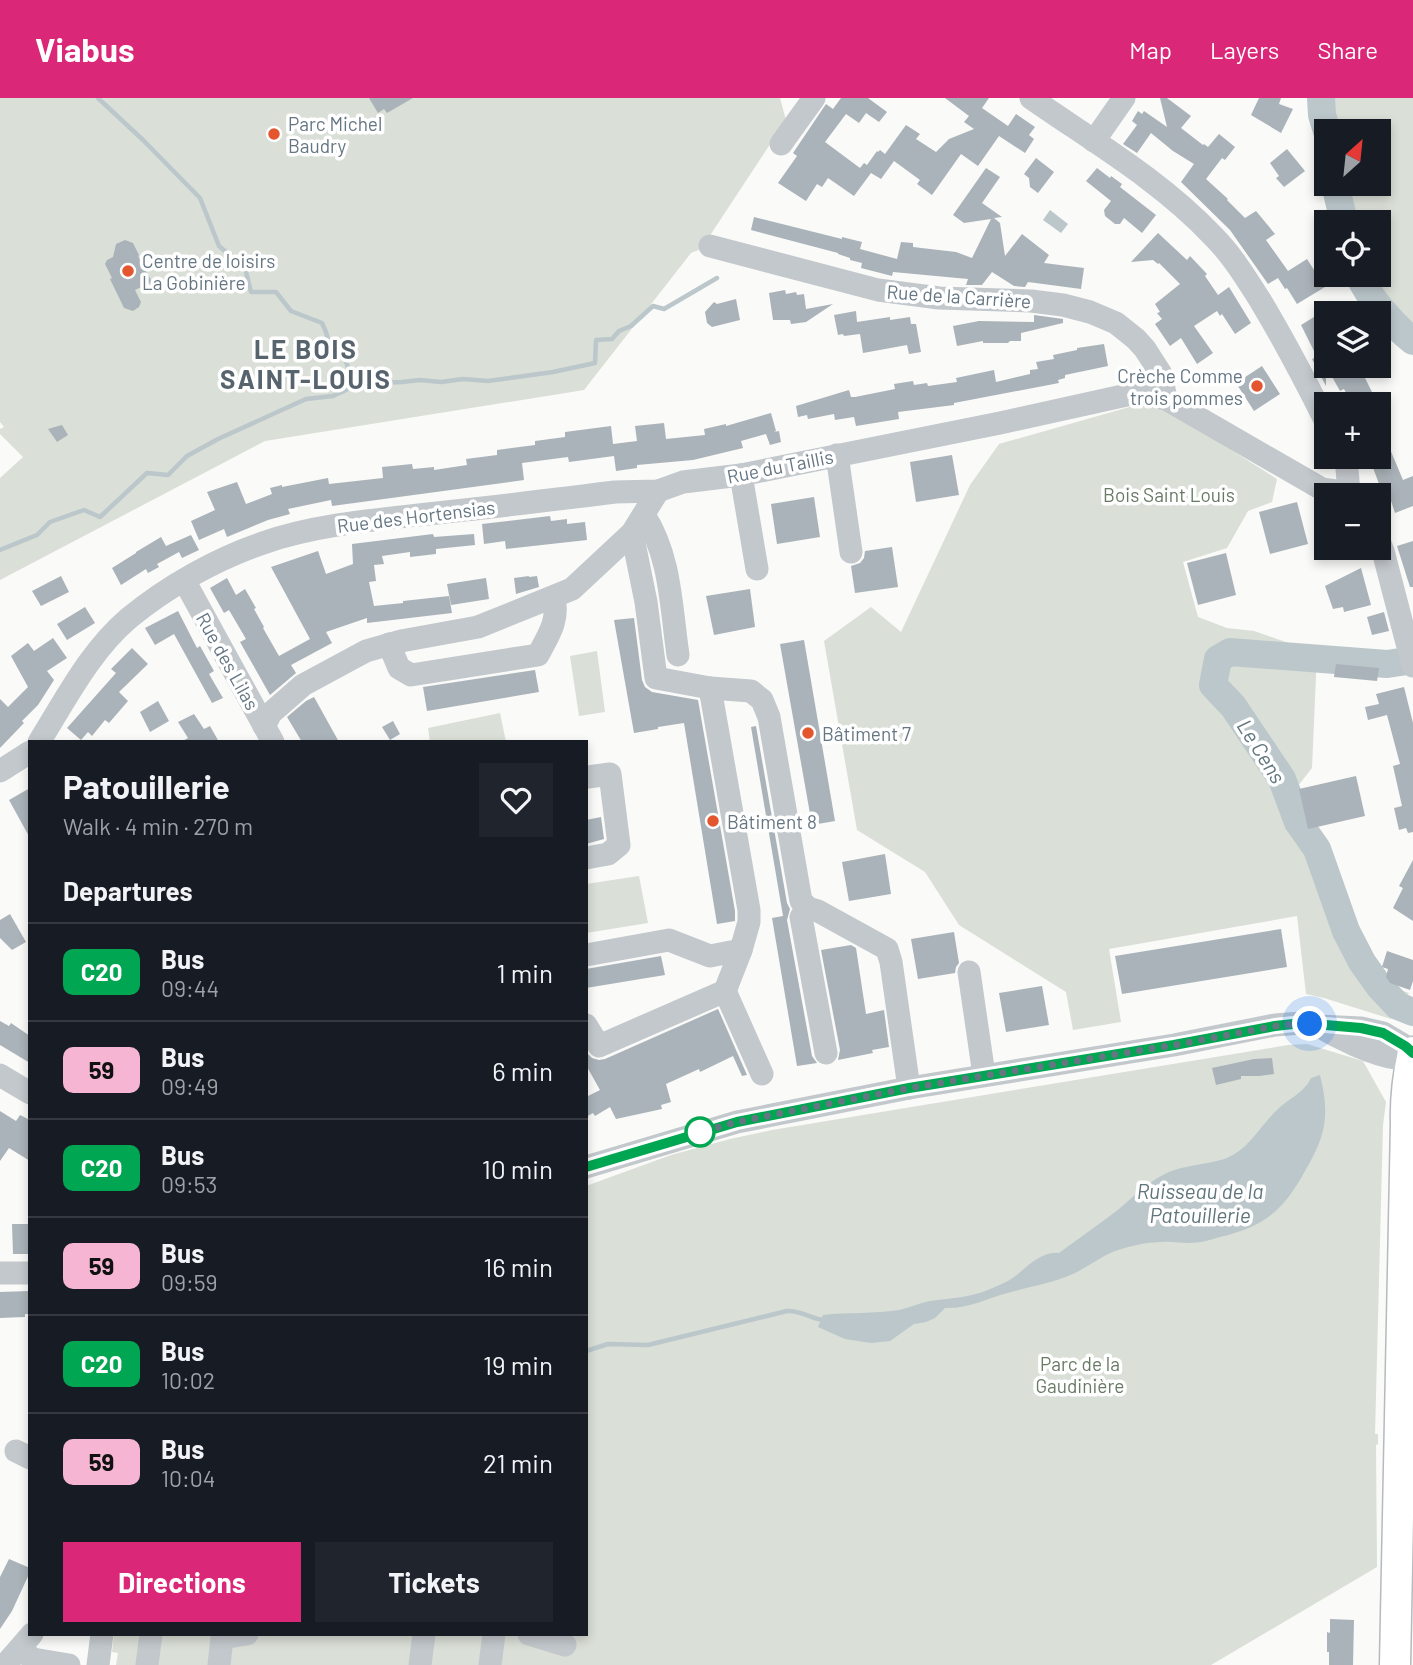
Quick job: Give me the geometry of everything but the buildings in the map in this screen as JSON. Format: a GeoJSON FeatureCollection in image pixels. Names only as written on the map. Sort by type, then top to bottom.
{"type":"FeatureCollection","features":[{"type":"Feature","properties":{"kind":"main road"},"geometry":{"type":"LineString","coordinates":[[1395,1665],[1405,1102],[1413,1052]]}},
{"type":"Feature","properties":{"kind":"street"},"geometry":{"type":"LineString","coordinates":[[781,145],[814,98]]}},
{"type":"Feature","properties":{"kind":"street"},"geometry":{"type":"LineString","coordinates":[[1031,98],[1173,198],[1215,237],[1241,270],[1284,340],[1314,399]]}},
{"type":"Feature","properties":{"kind":"street"},"geometry":{"type":"LineString","coordinates":[[1094,141],[1124,98]]}},
{"type":"Feature","properties":{"kind":"street","name":"Rue de la Carrière"},"geometry":{"type":"LineString","coordinates":[[710,247],[878,290],[939,298],[1063,305],[1090,312],[1116,323],[1145,348],[1161,374],[1166,400]]}},
{"type":"Feature","properties":{"kind":"street","name":"Rue du Taillis"},"geometry":{"type":"LineString","coordinates":[[659,491],[683,482],[741,475],[1136,393],[1166,400],[1314,484]]}},
{"type":"Feature","properties":{"kind":"street"},"geometry":{"type":"LineString","coordinates":[[837,455],[851,552]]}},
{"type":"Feature","properties":{"kind":"street"},"geometry":{"type":"LineString","coordinates":[[741,475],[757,569]]}},
{"type":"Feature","properties":{"kind":"street"},"geometry":{"type":"LineString","coordinates":[[269,734],[271,713],[303,685],[366,651],[478,627],[572,589],[638,524],[659,491]]}},
{"type":"Feature","properties":{"kind":"street","name":"Rue des Hortensias"},"geometry":{"type":"LineString","coordinates":[[40,740],[87,665],[129,618],[184,580],[264,542],[350,523],[615,492],[659,491]]}},
{"type":"Feature","properties":{"kind":"street"},"geometry":{"type":"LineString","coordinates":[[638,524],[652,527],[665,561],[678,655]]}},
{"type":"Feature","properties":{"kind":"street"},"geometry":{"type":"LineString","coordinates":[[638,524],[656,678],[710,688],[751,691],[762,700],[769,717],[801,901],[808,908],[887,949],[909,1088]]}},
{"type":"Feature","properties":{"kind":"street"},"geometry":{"type":"LineString","coordinates":[[1385,560],[1411,661]]}},
{"type":"Feature","properties":{"kind":"street","name":"Rue des Lilas"},"geometry":{"type":"LineString","coordinates":[[184,580],[269,734]]}},
{"type":"Feature","properties":{"kind":"street"},"geometry":{"type":"LineString","coordinates":[[389,644],[399,668],[411,675],[538,654],[553,628],[556,607],[554,597]]}},
{"type":"Feature","properties":{"kind":"street"},"geometry":{"type":"LineString","coordinates":[[588,1028],[599,1046],[724,991],[741,950],[749,922],[749,910],[710,688]]}},
{"type":"Feature","properties":{"kind":"street"},"geometry":{"type":"LineString","coordinates":[[0,771],[28,754]]}},
{"type":"Feature","properties":{"kind":"street"},"geometry":{"type":"LineString","coordinates":[[588,777],[610,774],[619,845],[608,854],[588,858]]}},
{"type":"Feature","properties":{"kind":"street"},"geometry":{"type":"LineString","coordinates":[[808,908],[801,917],[826,1053]]}},
{"type":"Feature","properties":{"kind":"street"},"geometry":{"type":"LineString","coordinates":[[588,954],[670,940],[710,956],[741,950]]}},
{"type":"Feature","properties":{"kind":"street"},"geometry":{"type":"LineString","coordinates":[[969,972],[984,1075]]}},
{"type":"Feature","properties":{"kind":"street"},"geometry":{"type":"LineString","coordinates":[[724,991],[762,1074]]}},
{"type":"Feature","properties":{"kind":"street"},"geometry":{"type":"LineString","coordinates":[[588,1166],[737,1122],[909,1088],[1275,1026],[1302,1023],[1361,1028],[1383,1033],[1413,1052]]}},
{"type":"Feature","properties":{"kind":"street"},"geometry":{"type":"LineString","coordinates":[[0,1075],[28,1092]]}},
{"type":"Feature","properties":{"kind":"street"},"geometry":{"type":"LineString","coordinates":[[0,1273],[28,1273]]}},
{"type":"Feature","properties":{"kind":"street"},"geometry":{"type":"LineString","coordinates":[[98,1665],[102,1636]]}},
{"type":"Feature","properties":{"kind":"street"},"geometry":{"type":"LineString","coordinates":[[147,1665],[151,1636]]}},
{"type":"Feature","properties":{"kind":"street"},"geometry":{"type":"LineString","coordinates":[[219,1665],[222,1636]]}},
{"type":"Feature","properties":{"kind":"street"},"geometry":{"type":"LineString","coordinates":[[419,1665],[424,1636]]}},
{"type":"Feature","properties":{"kind":"street"},"geometry":{"type":"LineString","coordinates":[[490,1665],[494,1636]]}},
{"type":"Feature","properties":{"kind":"street"},"geometry":{"type":"LineString","coordinates":[[534,1636],[565,1648]]}},
{"type":"Feature","properties":{"kind":"street"},"geometry":{"type":"LineString","coordinates":[[19,1649],[33,1659],[69,1665]]}},
{"type":"Feature","properties":{"kind":"green space"},"geometry":{"type":"Polygon","coordinates":[[[0,98],[780,98],[786,120],[701,249],[691,253],[584,390],[265,441],[0,580],[0,478],[23,457],[0,434],[0,429],[4,427],[0,422],[0,98]]]}},
{"type":"Feature","properties":{"kind":"green space"},"geometry":{"type":"Polygon","coordinates":[[[1327,98],[1413,98],[1413,334],[1391,309],[1391,301],[1384,301],[1372,287],[1391,287],[1391,210],[1347,210],[1344,196],[1391,196],[1391,119],[1330,119],[1327,98]]]}},
{"type":"Feature","properties":{"kind":"green space","name":"Bois Saint Louis"},"geometry":{"type":"Polygon","coordinates":[[[1140,404],[1173,413],[1277,479],[1272,502],[1248,511],[1227,548],[1183,562],[1198,617],[1227,628],[1254,631],[1317,653],[1312,768],[1294,791],[1308,830],[1334,870],[1349,927],[1364,944],[1377,974],[1409,993],[1395,1017],[1391,1019],[1306,994],[1297,916],[1109,949],[1121,1022],[1073,1030],[1066,992],[959,925],[925,872],[857,830],[824,641],[871,607],[901,632],[970,485],[999,444],[1140,404]]]}},
{"type":"Feature","properties":{"kind":"green space"},"geometry":{"type":"Polygon","coordinates":[[[597,651],[605,712],[579,716],[570,656],[597,651]]]}},
{"type":"Feature","properties":{"kind":"green space"},"geometry":{"type":"Polygon","coordinates":[[[500,713],[506,740],[430,740],[428,728],[500,713]]]}},
{"type":"Feature","properties":{"kind":"green space"},"geometry":{"type":"Polygon","coordinates":[[[639,876],[648,923],[588,933],[588,884],[639,876]]]}},
{"type":"Feature","properties":{"kind":"green space","name":"Parc de la Gaudinière"},"geometry":{"type":"Polygon","coordinates":[[[1307,1044],[1363,1061],[1386,1102],[1383,1125],[1375,1434],[1378,1434],[1377,1567],[1211,1665],[116,1665],[118,1653],[112,1652],[114,1636],[588,1636],[588,1185],[671,1155],[772,1130],[1307,1044]]]}},
{"type":"Feature","properties":{"kind":"water"},"geometry":{"type":"Polygon","coordinates":[[[1050,210],[1068,224],[1061,233],[1043,220],[1050,210]]]}},
{"type":"Feature","properties":{"kind":"water","name":"Ruisseau de la Patouillerie"},"geometry":{"type":"Polygon","coordinates":[[[1320,1075],[1325,1114],[1318,1147],[1289,1197],[1261,1222],[1236,1233],[1201,1242],[1150,1243],[1121,1249],[1057,1280],[969,1305],[945,1308],[935,1318],[914,1324],[890,1341],[871,1343],[845,1339],[818,1327],[823,1315],[899,1310],[930,1301],[973,1295],[1008,1281],[1038,1258],[1059,1253],[1161,1176],[1177,1169],[1219,1161],[1235,1154],[1277,1110],[1305,1087],[1311,1078],[1320,1075]]]}},
{"type":"Feature","properties":{"kind":"waterway"},"geometry":{"type":"LineString","coordinates":[[98,98],[200,198],[219,246],[245,268],[251,292],[276,292],[291,311],[322,323],[330,348],[345,359],[354,384]]}},
{"type":"Feature","properties":{"kind":"waterway","name":"Le Cens"},"geometry":{"type":"LineString","coordinates":[[1321,98],[1323,119]]}},
{"type":"Feature","properties":{"kind":"waterway","name":"Le Cens"},"geometry":{"type":"LineString","coordinates":[[1338,196],[1341,210]]}},
{"type":"Feature","properties":{"kind":"waterway"},"geometry":{"type":"LineString","coordinates":[[0,550],[37,535],[50,522],[84,510],[100,517],[147,473],[168,475],[187,456],[306,399],[333,396],[354,384],[463,379],[488,381],[595,363],[596,340],[612,339],[653,306],[664,309],[717,278]]}},
{"type":"Feature","properties":{"kind":"waterway","name":"Le Cens"},"geometry":{"type":"LineString","coordinates":[[1366,287],[1382,311],[1413,341]]}},
{"type":"Feature","properties":{"kind":"waterway","name":"Le Cens"},"geometry":{"type":"LineString","coordinates":[[1413,660],[1387,664],[1230,652],[1218,659],[1213,685],[1233,706],[1282,779],[1298,822],[1317,849],[1346,931],[1362,962],[1398,1006],[1413,1012]]}},
{"type":"Feature","properties":{"kind":"waterway","name":"Ruisseau de la Patouillerie"},"geometry":{"type":"LineString","coordinates":[[1382,1001],[1398,1006]]}},
{"type":"Feature","properties":{"kind":"waterway","name":"Ruisseau de la Patouillerie"},"geometry":{"type":"LineString","coordinates":[[588,1350],[608,1344],[648,1345],[787,1311],[825,1320]]}},
{"type":"Feature","properties":{"kind":"bus line","name":"C20"},"geometry":{"type":"LineString","coordinates":[[588,1166],[737,1122],[909,1088],[1275,1026],[1302,1023],[1361,1028],[1383,1033],[1413,1052]]}},
{"type":"Feature","properties":{"kind":"place","name":"Parc Michel Baudry"},"geometry":{"type":"Point","coordinates":[274,134]}},
{"type":"Feature","properties":{"kind":"place","name":"Centre de loisirs La Gobinière"},"geometry":{"type":"Point","coordinates":[128,271]}},
{"type":"Feature","properties":{"kind":"place","name":"Crèche Comme trois pommes"},"geometry":{"type":"Point","coordinates":[1257,386]}},
{"type":"Feature","properties":{"kind":"place","name":"Bâtiment 7"},"geometry":{"type":"Point","coordinates":[808,733]}},
{"type":"Feature","properties":{"kind":"place","name":"Bâtiment 8"},"geometry":{"type":"Point","coordinates":[713,821]}},
{"type":"Feature","properties":{"kind":"district","name":"LE BOIS SAINT-LOUIS"},"geometry":{"type":"Point","coordinates":[306,363]}},
{"type":"Feature","properties":{"kind":"route"},"geometry":{"type":"LineString","coordinates":[[700,1132],[691,1135],[737,1122],[909,1088],[1275,1026],[1310,1024]]}}]}
